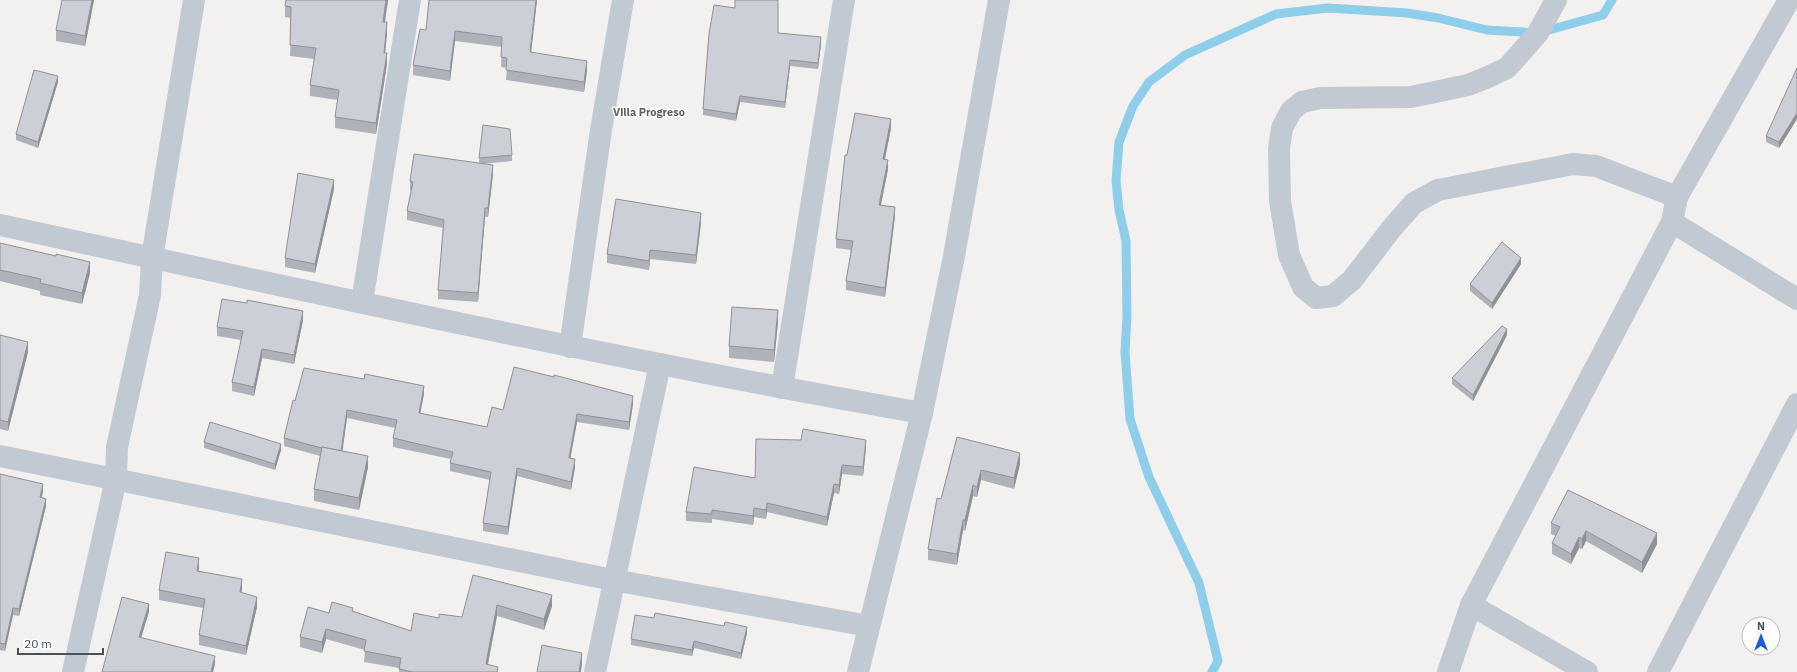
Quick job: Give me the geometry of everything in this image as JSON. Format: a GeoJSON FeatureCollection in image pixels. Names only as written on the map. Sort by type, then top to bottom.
{"type":"FeatureCollection","features":[{"type":"Feature","properties":{"kind":"street"},"geometry":{"type":"LineString","coordinates":[[73,672],[116,478],[117,447],[150,295],[152,258],[194,0]]}},
{"type":"Feature","properties":{"kind":"street"},"geometry":{"type":"LineString","coordinates":[[362,302],[410,0]]}},
{"type":"Feature","properties":{"kind":"street"},"geometry":{"type":"LineString","coordinates":[[570,347],[601,130],[623,0]]}},
{"type":"Feature","properties":{"kind":"street"},"geometry":{"type":"LineString","coordinates":[[782,388],[844,0]]}},
{"type":"Feature","properties":{"kind":"street"},"geometry":{"type":"LineString","coordinates":[[858,672],[922,413],[954,256],[999,0]]}},
{"type":"Feature","properties":{"kind":"street"},"geometry":{"type":"LineString","coordinates":[[1556,0],[1538,33],[1507,68],[1488,77],[1468,85],[1411,97],[1320,98],[1302,102],[1291,111],[1282,128],[1279,149],[1280,202],[1289,255],[1302,287],[1316,298],[1333,296],[1352,280],[1392,228],[1414,203],[1438,190],[1573,164],[1596,166],[1677,197]]}},
{"type":"Feature","properties":{"kind":"street"},"geometry":{"type":"LineString","coordinates":[[1448,672],[1471,605],[1672,222],[1677,197],[1789,0]]}},
{"type":"Feature","properties":{"kind":"street"},"geometry":{"type":"LineString","coordinates":[[1672,222],[1797,299]]}},
{"type":"Feature","properties":{"kind":"street"},"geometry":{"type":"LineString","coordinates":[[0,225],[570,347],[782,388],[922,413]]}},
{"type":"Feature","properties":{"kind":"street"},"geometry":{"type":"LineString","coordinates":[[595,672],[613,580],[660,364]]}},
{"type":"Feature","properties":{"kind":"street"},"geometry":{"type":"LineString","coordinates":[[1658,672],[1797,404]]}},
{"type":"Feature","properties":{"kind":"street"},"geometry":{"type":"LineString","coordinates":[[0,456],[116,478],[613,580],[869,626]]}},
{"type":"Feature","properties":{"kind":"street"},"geometry":{"type":"LineString","coordinates":[[1471,605],[1587,672]]}},
{"type":"Feature","properties":{"kind":"building"},"geometry":{"type":"Polygon","coordinates":[[[62,0],[92,0],[85,36],[56,30],[62,0]]]}},
{"type":"Feature","properties":{"kind":"building"},"geometry":{"type":"Polygon","coordinates":[[[286,0],[386,0],[383,22],[387,22],[384,53],[387,53],[376,123],[335,117],[339,90],[310,85],[316,48],[290,45],[291,7],[285,6],[286,0]]]}},
{"type":"Feature","properties":{"kind":"building"},"geometry":{"type":"Polygon","coordinates":[[[429,0],[536,0],[530,52],[587,61],[584,82],[506,70],[507,58],[501,57],[502,37],[455,31],[450,71],[413,65],[420,29],[426,30],[429,0]]]}},
{"type":"Feature","properties":{"kind":"building"},"geometry":{"type":"Polygon","coordinates":[[[735,0],[778,0],[778,33],[821,37],[818,63],[790,60],[785,102],[740,96],[736,114],[703,109],[709,34],[714,5],[735,8],[735,0]]]}},
{"type":"Feature","properties":{"kind":"building"},"geometry":{"type":"Polygon","coordinates":[[[1797,68],[1797,113],[1779,142],[1766,136],[1797,68]]]}},
{"type":"Feature","properties":{"kind":"building"},"geometry":{"type":"Polygon","coordinates":[[[34,70],[58,76],[38,142],[16,134],[34,70]]]}},
{"type":"Feature","properties":{"kind":"building"},"geometry":{"type":"Polygon","coordinates":[[[855,113],[891,119],[883,159],[888,160],[879,205],[895,207],[885,288],[846,281],[853,241],[836,239],[845,155],[847,155],[855,113]]]}},
{"type":"Feature","properties":{"kind":"building"},"geometry":{"type":"Polygon","coordinates":[[[483,125],[510,129],[512,155],[479,158],[483,125]]]}},
{"type":"Feature","properties":{"kind":"building"},"geometry":{"type":"Polygon","coordinates":[[[414,154],[493,165],[488,208],[485,208],[478,293],[438,290],[444,220],[407,211],[413,182],[410,181],[414,154]]]}},
{"type":"Feature","properties":{"kind":"building"},"geometry":{"type":"Polygon","coordinates":[[[298,173],[334,180],[315,264],[285,258],[298,173]]]}},
{"type":"Feature","properties":{"kind":"building"},"geometry":{"type":"Polygon","coordinates":[[[616,199],[701,213],[696,255],[650,250],[649,261],[607,254],[616,199]]]}},
{"type":"Feature","properties":{"kind":"building"},"geometry":{"type":"Polygon","coordinates":[[[1502,242],[1521,258],[1492,303],[1470,284],[1502,242]]]}},
{"type":"Feature","properties":{"kind":"building"},"geometry":{"type":"Polygon","coordinates":[[[0,243],[90,262],[82,293],[40,283],[41,279],[0,270],[0,243]]]}},
{"type":"Feature","properties":{"kind":"building"},"geometry":{"type":"Polygon","coordinates":[[[222,299],[247,303],[247,300],[303,311],[294,355],[262,349],[254,387],[232,382],[243,331],[217,327],[222,299]]]}},
{"type":"Feature","properties":{"kind":"building"},"geometry":{"type":"Polygon","coordinates":[[[732,307],[778,310],[774,350],[729,346],[732,307]]]}},
{"type":"Feature","properties":{"kind":"building"},"geometry":{"type":"Polygon","coordinates":[[[1502,326],[1507,329],[1473,395],[1452,378],[1502,326]]]}},
{"type":"Feature","properties":{"kind":"building"},"geometry":{"type":"Polygon","coordinates":[[[0,335],[28,342],[8,422],[0,420],[0,335]]]}},
{"type":"Feature","properties":{"kind":"building"},"geometry":{"type":"Polygon","coordinates":[[[514,367],[554,377],[554,375],[633,396],[629,422],[577,414],[569,458],[575,459],[571,482],[517,468],[508,527],[483,523],[491,472],[450,463],[453,452],[393,438],[397,420],[347,410],[341,451],[322,448],[284,438],[293,400],[295,401],[304,368],[364,379],[365,374],[424,386],[419,413],[487,427],[492,407],[503,410],[514,367]]]}},
{"type":"Feature","properties":{"kind":"building"},"geometry":{"type":"Polygon","coordinates":[[[210,422],[281,444],[275,464],[204,442],[210,422]]]}},
{"type":"Feature","properties":{"kind":"building"},"geometry":{"type":"Polygon","coordinates":[[[803,429],[866,440],[863,467],[842,465],[839,485],[834,484],[827,517],[767,503],[766,510],[754,508],[753,516],[712,510],[712,514],[686,512],[694,467],[755,478],[756,439],[801,440],[803,429]]]}},
{"type":"Feature","properties":{"kind":"building"},"geometry":{"type":"Polygon","coordinates":[[[957,437],[1020,453],[1014,478],[981,470],[977,487],[973,485],[965,520],[963,520],[957,554],[928,549],[937,498],[941,499],[957,437]]]}},
{"type":"Feature","properties":{"kind":"building"},"geometry":{"type":"Polygon","coordinates":[[[322,447],[368,456],[359,498],[314,489],[322,447]]]}},
{"type":"Feature","properties":{"kind":"building"},"geometry":{"type":"Polygon","coordinates":[[[0,474],[43,484],[40,497],[46,499],[19,609],[13,608],[5,644],[0,643],[0,474]]]}},
{"type":"Feature","properties":{"kind":"building"},"geometry":{"type":"Polygon","coordinates":[[[1568,490],[1657,533],[1642,562],[1586,531],[1582,539],[1579,537],[1571,554],[1552,543],[1560,527],[1551,523],[1568,490]]]}},
{"type":"Feature","properties":{"kind":"building"},"geometry":{"type":"Polygon","coordinates":[[[166,552],[199,558],[197,571],[242,579],[240,592],[257,597],[246,646],[199,635],[205,599],[159,590],[166,552]]]}},
{"type":"Feature","properties":{"kind":"building"},"geometry":{"type":"Polygon","coordinates":[[[473,575],[552,595],[544,619],[497,605],[486,664],[498,667],[497,672],[413,672],[399,669],[401,658],[364,651],[366,640],[326,629],[322,642],[300,637],[308,607],[329,613],[332,602],[353,608],[352,611],[411,631],[414,613],[439,618],[439,614],[462,617],[473,575]]]}},
{"type":"Feature","properties":{"kind":"building"},"geometry":{"type":"Polygon","coordinates":[[[122,597],[149,604],[139,637],[215,656],[211,672],[102,672],[122,597]]]}},
{"type":"Feature","properties":{"kind":"building"},"geometry":{"type":"Polygon","coordinates":[[[655,613],[724,626],[725,622],[747,627],[741,653],[694,641],[692,650],[631,639],[635,615],[654,618],[655,613]]]}},
{"type":"Feature","properties":{"kind":"building"},"geometry":{"type":"Polygon","coordinates":[[[542,645],[582,653],[579,672],[537,672],[542,645]]]}},
{"type":"Feature","properties":{"kind":"waterway"},"geometry":{"type":"LineString","coordinates":[[1212,672],[1218,661],[1199,583],[1149,477],[1130,419],[1125,352],[1127,316],[1126,241],[1119,210],[1116,181],[1119,142],[1133,106],[1149,82],[1185,55],[1276,14],[1328,8],[1407,13],[1438,18],[1487,30],[1538,33],[1603,15],[1612,0]]}},
{"type":"Feature","properties":{"kind":"district","name":"Villa Progreso"},"geometry":{"type":"Point","coordinates":[649,112]}}]}
